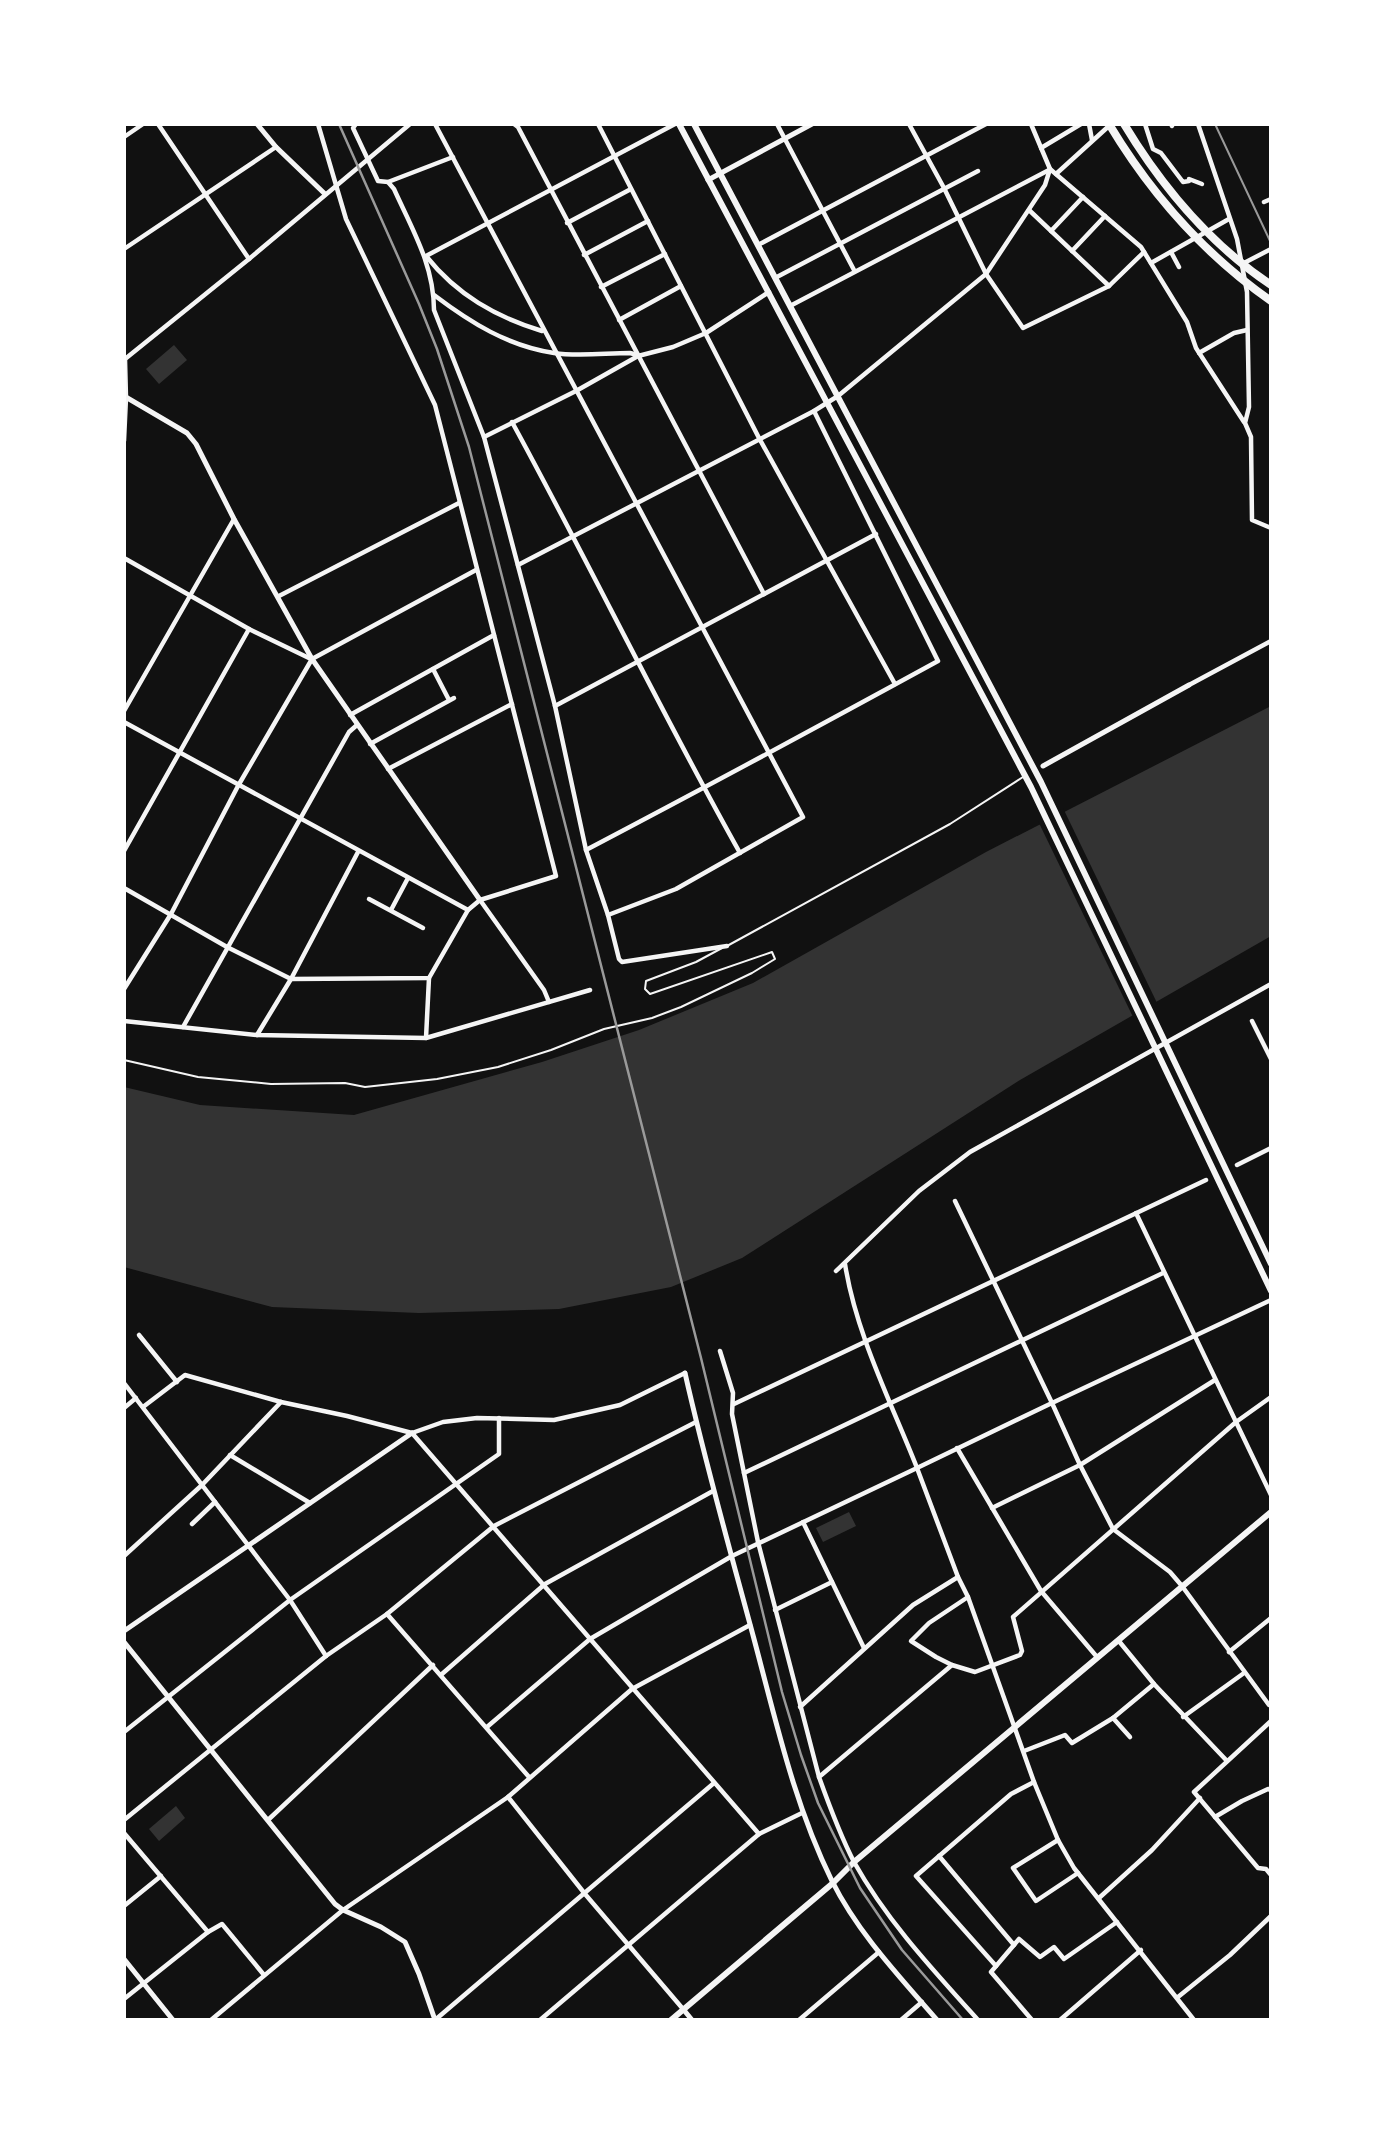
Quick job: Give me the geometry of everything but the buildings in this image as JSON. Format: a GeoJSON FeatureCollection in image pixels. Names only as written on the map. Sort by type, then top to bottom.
{"type":"FeatureCollection","features":[{"type":"Feature","properties":{"kind":"highway"},"geometry":{"type":"LineString","coordinates":[[1110,124],[1133,162],[1175,216],[1223,265],[1271,302]]}},
{"type":"Feature","properties":{"kind":"highway"},"geometry":{"type":"LineString","coordinates":[[1125,124],[1162,181],[1206,232],[1232,256],[1271,285]]}},
{"type":"Feature","properties":{"kind":"main road"},"geometry":{"type":"LineString","coordinates":[[677,124],[828,402],[1031,787],[1271,1291]]}},
{"type":"Feature","properties":{"kind":"main road"},"geometry":{"type":"LineString","coordinates":[[694,124],[1035,770],[1271,1264]]}},
{"type":"Feature","properties":{"kind":"main road"},"geometry":{"type":"LineString","coordinates":[[671,2020],[833,1883],[854,1861],[1271,1512]]}},
{"type":"Feature","properties":{"kind":"street"},"geometry":{"type":"LineString","coordinates":[[124,137],[143,124]]}},
{"type":"Feature","properties":{"kind":"street"},"geometry":{"type":"LineString","coordinates":[[158,124],[249,259]]}},
{"type":"Feature","properties":{"kind":"street"},"geometry":{"type":"LineString","coordinates":[[257,124],[276,147],[325,194]]}},
{"type":"Feature","properties":{"kind":"street"},"geometry":{"type":"LineString","coordinates":[[318,124],[346,219],[435,405],[556,876],[480,900],[468,910],[429,978],[426,1038]]}},
{"type":"Feature","properties":{"kind":"street"},"geometry":{"type":"LineString","coordinates":[[356,124],[353,128],[379,181],[388,183],[394,189],[426,256],[439,272],[482,306],[509,321],[543,331]]}},
{"type":"Feature","properties":{"kind":"street"},"geometry":{"type":"LineString","coordinates":[[124,441],[124,358],[249,259],[410,124]]}},
{"type":"Feature","properties":{"kind":"street"},"geometry":{"type":"LineString","coordinates":[[435,124],[803,817],[676,889],[608,915]]}},
{"type":"Feature","properties":{"kind":"street"},"geometry":{"type":"LineString","coordinates":[[514,124],[764,594]]}},
{"type":"Feature","properties":{"kind":"street"},"geometry":{"type":"LineString","coordinates":[[598,124],[759,438],[895,684]]}},
{"type":"Feature","properties":{"kind":"street"},"geometry":{"type":"LineString","coordinates":[[426,256],[677,124]]}},
{"type":"Feature","properties":{"kind":"street"},"geometry":{"type":"LineString","coordinates":[[777,124],[854,270]]}},
{"type":"Feature","properties":{"kind":"street"},"geometry":{"type":"LineString","coordinates":[[708,180],[812,124]]}},
{"type":"Feature","properties":{"kind":"street"},"geometry":{"type":"LineString","coordinates":[[909,124],[986,274],[1023,328],[1109,286],[1144,252]]}},
{"type":"Feature","properties":{"kind":"street"},"geometry":{"type":"LineString","coordinates":[[757,246],[986,124]]}},
{"type":"Feature","properties":{"kind":"street"},"geometry":{"type":"LineString","coordinates":[[1031,124],[1049,169],[1141,247],[1187,322],[1199,353],[1245,423],[1251,437],[1252,520],[1271,528]]}},
{"type":"Feature","properties":{"kind":"street"},"geometry":{"type":"LineString","coordinates":[[1041,148],[1081,124]]}},
{"type":"Feature","properties":{"kind":"street"},"geometry":{"type":"LineString","coordinates":[[1089,124],[1093,141]]}},
{"type":"Feature","properties":{"kind":"street"},"geometry":{"type":"LineString","coordinates":[[1056,174],[1110,124]]}},
{"type":"Feature","properties":{"kind":"street"},"geometry":{"type":"LineString","coordinates":[[1145,124],[1153,149],[1161,153],[1183,182],[1189,179],[1202,184]]}},
{"type":"Feature","properties":{"kind":"street"},"geometry":{"type":"LineString","coordinates":[[1198,124],[1237,239],[1247,292],[1249,407],[1245,423]]}},
{"type":"Feature","properties":{"kind":"street"},"geometry":{"type":"LineString","coordinates":[[124,249],[276,147]]}},
{"type":"Feature","properties":{"kind":"street"},"geometry":{"type":"LineString","coordinates":[[388,183],[453,157]]}},
{"type":"Feature","properties":{"kind":"street"},"geometry":{"type":"LineString","coordinates":[[518,565],[838,396],[986,274],[1045,185],[1049,169]]}},
{"type":"Feature","properties":{"kind":"street"},"geometry":{"type":"LineString","coordinates":[[790,306],[1049,169]]}},
{"type":"Feature","properties":{"kind":"street"},"geometry":{"type":"LineString","coordinates":[[775,278],[978,171]]}},
{"type":"Feature","properties":{"kind":"street"},"geometry":{"type":"LineString","coordinates":[[567,223],[631,189]]}},
{"type":"Feature","properties":{"kind":"street"},"geometry":{"type":"LineString","coordinates":[[1051,231],[1083,197]]}},
{"type":"Feature","properties":{"kind":"street"},"geometry":{"type":"LineString","coordinates":[[1264,202],[1271,200]]}},
{"type":"Feature","properties":{"kind":"street"},"geometry":{"type":"LineString","coordinates":[[1029,210],[1109,286]]}},
{"type":"Feature","properties":{"kind":"street"},"geometry":{"type":"LineString","coordinates":[[1072,251],[1105,216]]}},
{"type":"Feature","properties":{"kind":"street"},"geometry":{"type":"LineString","coordinates":[[1151,263],[1229,218]]}},
{"type":"Feature","properties":{"kind":"street"},"geometry":{"type":"LineString","coordinates":[[584,255],[648,221]]}},
{"type":"Feature","properties":{"kind":"street"},"geometry":{"type":"LineString","coordinates":[[1241,265],[1271,249]]}},
{"type":"Feature","properties":{"kind":"street"},"geometry":{"type":"LineString","coordinates":[[1171,252],[1179,267]]}},
{"type":"Feature","properties":{"kind":"street"},"geometry":{"type":"LineString","coordinates":[[601,287],[664,254]]}},
{"type":"Feature","properties":{"kind":"street"},"geometry":{"type":"LineString","coordinates":[[426,256],[434,295],[434,310],[484,437],[555,706],[586,850],[608,915],[619,959],[622,962],[727,946]]}},
{"type":"Feature","properties":{"kind":"street"},"geometry":{"type":"LineString","coordinates":[[619,320],[681,286]]}},
{"type":"Feature","properties":{"kind":"street"},"geometry":{"type":"LineString","coordinates":[[484,437],[576,391],[638,356],[673,347],[706,333],[768,292]]}},
{"type":"Feature","properties":{"kind":"street"},"geometry":{"type":"LineString","coordinates":[[434,295],[469,322],[512,342],[556,354],[630,353],[638,356]]}},
{"type":"Feature","properties":{"kind":"street"},"geometry":{"type":"LineString","coordinates":[[1199,353],[1234,333],[1247,330]]}},
{"type":"Feature","properties":{"kind":"street"},"geometry":{"type":"LineString","coordinates":[[125,397],[187,433],[196,444],[234,519],[312,659],[544,990],[549,1002]]}},
{"type":"Feature","properties":{"kind":"street"},"geometry":{"type":"LineString","coordinates":[[586,850],[938,661],[814,411]]}},
{"type":"Feature","properties":{"kind":"street"},"geometry":{"type":"LineString","coordinates":[[512,422],[740,853]]}},
{"type":"Feature","properties":{"kind":"street"},"geometry":{"type":"LineString","coordinates":[[279,596],[459,503]]}},
{"type":"Feature","properties":{"kind":"street"},"geometry":{"type":"LineString","coordinates":[[124,711],[234,519]]}},
{"type":"Feature","properties":{"kind":"street"},"geometry":{"type":"LineString","coordinates":[[555,706],[876,534]]}},
{"type":"Feature","properties":{"kind":"street"},"geometry":{"type":"LineString","coordinates":[[124,558],[249,629],[312,659]]}},
{"type":"Feature","properties":{"kind":"street"},"geometry":{"type":"LineString","coordinates":[[124,989],[171,914],[238,786],[312,659],[476,570]]}},
{"type":"Feature","properties":{"kind":"street"},"geometry":{"type":"LineString","coordinates":[[124,851],[249,629]]}},
{"type":"Feature","properties":{"kind":"street"},"geometry":{"type":"LineString","coordinates":[[350,715],[494,635]]}},
{"type":"Feature","properties":{"kind":"street"},"geometry":{"type":"LineString","coordinates":[[1025,776],[1271,641]]}},
{"type":"Feature","properties":{"kind":"street"},"geometry":{"type":"LineString","coordinates":[[370,744],[452,699],[433,669]]}},
{"type":"Feature","properties":{"kind":"street"},"geometry":{"type":"LineString","coordinates":[[388,770],[512,704]]}},
{"type":"Feature","properties":{"kind":"street"},"geometry":{"type":"LineString","coordinates":[[124,722],[468,910]]}},
{"type":"Feature","properties":{"kind":"street"},"geometry":{"type":"LineString","coordinates":[[183,1027],[349,732],[357,724]]}},
{"type":"Feature","properties":{"kind":"street"},"geometry":{"type":"LineString","coordinates":[[257,1035],[291,979],[358,852]]}},
{"type":"Feature","properties":{"kind":"street"},"geometry":{"type":"LineString","coordinates":[[391,910],[408,878]]}},
{"type":"Feature","properties":{"kind":"street"},"geometry":{"type":"LineString","coordinates":[[124,888],[227,947],[291,979],[429,978]]}},
{"type":"Feature","properties":{"kind":"street"},"geometry":{"type":"LineString","coordinates":[[369,899],[423,928]]}},
{"type":"Feature","properties":{"kind":"street"},"geometry":{"type":"LineString","coordinates":[[836,1271],[919,1191],[949,1166],[1001,1133],[1271,984]]}},
{"type":"Feature","properties":{"kind":"street"},"geometry":{"type":"LineString","coordinates":[[124,1021],[257,1035],[426,1038],[590,990]]}},
{"type":"Feature","properties":{"kind":"street"},"geometry":{"type":"LineString","coordinates":[[1252,1021],[1271,1059]]}},
{"type":"Feature","properties":{"kind":"street"},"geometry":{"type":"LineString","coordinates":[[1237,1165],[1271,1149]]}},
{"type":"Feature","properties":{"kind":"street"},"geometry":{"type":"LineString","coordinates":[[734,1404],[1206,1180]]}},
{"type":"Feature","properties":{"kind":"street"},"geometry":{"type":"LineString","coordinates":[[955,1201],[1113,1530],[1170,1572],[1244,1673],[1271,1705]]}},
{"type":"Feature","properties":{"kind":"street"},"geometry":{"type":"LineString","coordinates":[[1136,1213],[1271,1495]]}},
{"type":"Feature","properties":{"kind":"street"},"geometry":{"type":"LineString","coordinates":[[845,1264],[847,1280],[867,1341],[968,1597],[1034,1782],[1058,1840],[1078,1873],[1194,2020]]}},
{"type":"Feature","properties":{"kind":"street"},"geometry":{"type":"LineString","coordinates":[[744,1473],[1163,1273]]}},
{"type":"Feature","properties":{"kind":"street"},"geometry":{"type":"LineString","coordinates":[[487,1727],[590,1639],[732,1556],[1271,1300]]}},
{"type":"Feature","properties":{"kind":"street"},"geometry":{"type":"LineString","coordinates":[[139,1335],[177,1381]]}},
{"type":"Feature","properties":{"kind":"street"},"geometry":{"type":"LineString","coordinates":[[720,1351],[733,1393],[732,1414],[758,1542],[819,1777],[854,1861],[901,1934],[978,2020]]}},
{"type":"Feature","properties":{"kind":"street"},"geometry":{"type":"LineString","coordinates":[[124,1631],[412,1433],[443,1422],[499,1418],[554,1420],[620,1405],[685,1373],[713,1491],[802,1813],[833,1883],[879,1952],[937,2020]]}},
{"type":"Feature","properties":{"kind":"street"},"geometry":{"type":"LineString","coordinates":[[143,1407],[186,1375],[281,1402],[412,1433],[759,1834]]}},
{"type":"Feature","properties":{"kind":"street"},"geometry":{"type":"LineString","coordinates":[[992,1508],[1080,1465],[1215,1380]]}},
{"type":"Feature","properties":{"kind":"street"},"geometry":{"type":"LineString","coordinates":[[124,1383],[290,1600],[326,1656]]}},
{"type":"Feature","properties":{"kind":"street"},"geometry":{"type":"LineString","coordinates":[[968,1597],[929,1623],[911,1641],[936,1657],[975,1672],[1020,1655],[1022,1651],[1013,1617],[1236,1422],[1271,1397]]}},
{"type":"Feature","properties":{"kind":"street"},"geometry":{"type":"LineString","coordinates":[[124,1408],[136,1398]]}},
{"type":"Feature","properties":{"kind":"street"},"geometry":{"type":"LineString","coordinates":[[124,1556],[202,1485],[281,1402]]}},
{"type":"Feature","properties":{"kind":"street"},"geometry":{"type":"LineString","coordinates":[[124,1732],[290,1600],[499,1454],[499,1418]]}},
{"type":"Feature","properties":{"kind":"street"},"geometry":{"type":"LineString","coordinates":[[124,1820],[326,1656],[387,1614],[494,1526],[696,1422]]}},
{"type":"Feature","properties":{"kind":"street"},"geometry":{"type":"LineString","coordinates":[[957,1448],[1041,1591],[1097,1657]]}},
{"type":"Feature","properties":{"kind":"street"},"geometry":{"type":"LineString","coordinates":[[230,1455],[310,1503]]}},
{"type":"Feature","properties":{"kind":"street"},"geometry":{"type":"LineString","coordinates":[[442,1674],[545,1584],[713,1491]]}},
{"type":"Feature","properties":{"kind":"street"},"geometry":{"type":"LineString","coordinates":[[192,1524],[215,1502]]}},
{"type":"Feature","properties":{"kind":"street"},"geometry":{"type":"LineString","coordinates":[[803,1522],[864,1648]]}},
{"type":"Feature","properties":{"kind":"street"},"geometry":{"type":"LineString","coordinates":[[800,1707],[913,1605],[958,1577]]}},
{"type":"Feature","properties":{"kind":"street"},"geometry":{"type":"LineString","coordinates":[[775,1610],[832,1582]]}},
{"type":"Feature","properties":{"kind":"street"},"geometry":{"type":"LineString","coordinates":[[387,1614],[529,1777]]}},
{"type":"Feature","properties":{"kind":"street"},"geometry":{"type":"LineString","coordinates":[[1229,1652],[1271,1618]]}},
{"type":"Feature","properties":{"kind":"street"},"geometry":{"type":"LineString","coordinates":[[211,2020],[343,1910],[508,1797],[632,1689],[750,1625]]}},
{"type":"Feature","properties":{"kind":"street"},"geometry":{"type":"LineString","coordinates":[[1118,1640],[1183,1717],[1227,1761]]}},
{"type":"Feature","properties":{"kind":"street"},"geometry":{"type":"LineString","coordinates":[[124,1642],[335,1903],[343,1910],[382,1927],[405,1942],[415,1962],[435,2020],[714,1783]]}},
{"type":"Feature","properties":{"kind":"street"},"geometry":{"type":"LineString","coordinates":[[268,1821],[433,1665]]}},
{"type":"Feature","properties":{"kind":"street"},"geometry":{"type":"LineString","coordinates":[[819,1777],[953,1665]]}},
{"type":"Feature","properties":{"kind":"street"},"geometry":{"type":"LineString","coordinates":[[1183,1717],[1244,1673]]}},
{"type":"Feature","properties":{"kind":"street"},"geometry":{"type":"LineString","coordinates":[[1024,1751],[1065,1735],[1072,1743],[1113,1718],[1154,1684]]}},
{"type":"Feature","properties":{"kind":"street"},"geometry":{"type":"LineString","coordinates":[[1113,1718],[1130,1737]]}},
{"type":"Feature","properties":{"kind":"street"},"geometry":{"type":"LineString","coordinates":[[1271,1721],[1194,1791],[1258,1868],[1266,1869],[1271,1875]]}},
{"type":"Feature","properties":{"kind":"street"},"geometry":{"type":"LineString","coordinates":[[996,1966],[916,1876],[1011,1794],[1034,1782]]}},
{"type":"Feature","properties":{"kind":"street"},"geometry":{"type":"LineString","coordinates":[[1215,1817],[1242,1801],[1271,1790]]}},
{"type":"Feature","properties":{"kind":"street"},"geometry":{"type":"LineString","coordinates":[[508,1797],[585,1894],[692,2020]]}},
{"type":"Feature","properties":{"kind":"street"},"geometry":{"type":"LineString","coordinates":[[1099,1898],[1152,1850],[1200,1798]]}},
{"type":"Feature","properties":{"kind":"street"},"geometry":{"type":"LineString","coordinates":[[540,2020],[759,1834],[802,1813]]}},
{"type":"Feature","properties":{"kind":"street"},"geometry":{"type":"LineString","coordinates":[[124,1833],[208,1932]]}},
{"type":"Feature","properties":{"kind":"street"},"geometry":{"type":"LineString","coordinates":[[1058,1840],[1013,1868],[1036,1901],[1078,1873]]}},
{"type":"Feature","properties":{"kind":"street"},"geometry":{"type":"LineString","coordinates":[[939,1856],[1014,1945]]}},
{"type":"Feature","properties":{"kind":"street"},"geometry":{"type":"LineString","coordinates":[[124,1906],[161,1876]]}},
{"type":"Feature","properties":{"kind":"street"},"geometry":{"type":"LineString","coordinates":[[1178,1997],[1230,1955],[1271,1916]]}},
{"type":"Feature","properties":{"kind":"street"},"geometry":{"type":"LineString","coordinates":[[1032,2020],[991,1972],[1018,1940],[1040,1956],[1054,1947],[1064,1959],[1118,1922]]}},
{"type":"Feature","properties":{"kind":"street"},"geometry":{"type":"LineString","coordinates":[[124,1999],[208,1932],[222,1924],[264,1975]]}},
{"type":"Feature","properties":{"kind":"street"},"geometry":{"type":"LineString","coordinates":[[1060,2020],[1141,1950]]}},
{"type":"Feature","properties":{"kind":"street"},"geometry":{"type":"LineString","coordinates":[[799,2020],[879,1952]]}},
{"type":"Feature","properties":{"kind":"street"},"geometry":{"type":"LineString","coordinates":[[124,1959],[173,2020]]}},
{"type":"Feature","properties":{"kind":"street"},"geometry":{"type":"LineString","coordinates":[[901,2020],[922,2002]]}},
{"type":"Feature","properties":{"kind":"lane"},"geometry":{"type":"LineString","coordinates":[[124,1060],[160,1070],[221,1080],[271,1084],[345,1083],[365,1087],[437,1079],[498,1067],[604,1029],[652,1018],[681,1007],[775,959],[772,952],[650,994],[645,989],[646,981],[696,962],[727,946],[950,824],[1025,776]]}},
{"type":"Feature","properties":{"kind":"shaded area"},"geometry":{"type":"Polygon","coordinates":[[[174,345],[187,360],[159,384],[146,369],[174,345]]]}},
{"type":"Feature","properties":{"kind":"shaded area"},"geometry":{"type":"Polygon","coordinates":[[[1271,706],[1271,936],[1020,1080],[742,1258],[671,1287],[559,1309],[419,1313],[272,1307],[124,1267],[124,1087],[200,1105],[354,1115],[542,1062],[639,1030],[753,983],[986,852],[1271,706]]]}},
{"type":"Feature","properties":{"kind":"shaded area"},"geometry":{"type":"Polygon","coordinates":[[[849,1512],[856,1526],[823,1542],[816,1528],[849,1512]]]}},
{"type":"Feature","properties":{"kind":"shaded area"},"geometry":{"type":"Polygon","coordinates":[[[176,1806],[185,1818],[159,1841],[149,1829],[176,1806]]]}},
{"type":"Feature","properties":{"kind":"pier"},"geometry":{"type":"Polygon","coordinates":[[[1063,808],[1158,1005],[1134,1019],[1038,821],[1063,808]]]}},
{"type":"Feature","properties":{"kind":"tram line"},"geometry":{"type":"LineString","coordinates":[[1215,124],[1271,243]]}},
{"type":"Feature","properties":{"kind":"railway"},"geometry":{"type":"LineString","coordinates":[[339,124],[419,304],[437,349],[469,447],[701,1358],[782,1692],[801,1755],[818,1803],[860,1888],[902,1950],[963,2020]]}}]}
